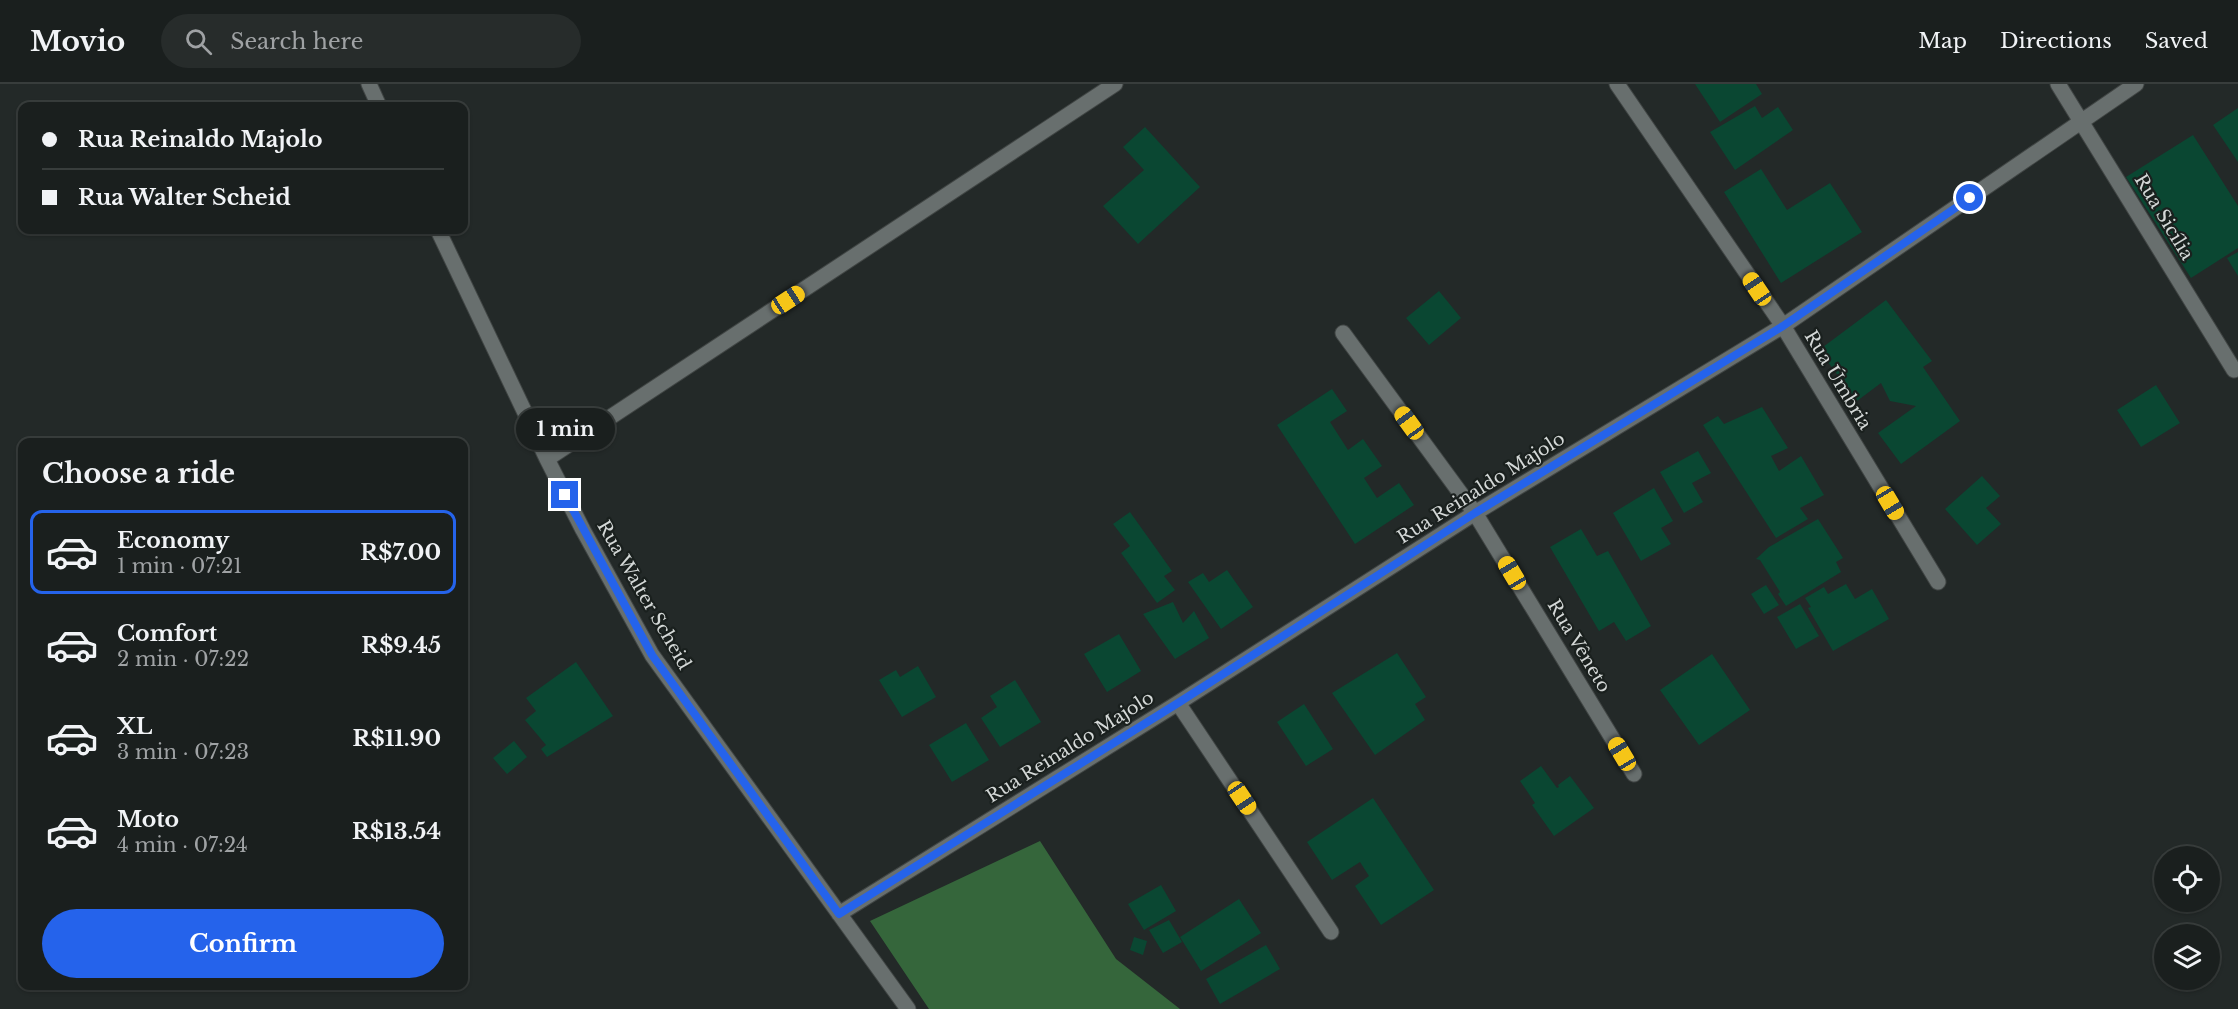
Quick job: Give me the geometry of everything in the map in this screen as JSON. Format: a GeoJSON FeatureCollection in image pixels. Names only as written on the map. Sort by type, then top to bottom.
{"type":"FeatureCollection","features":[{"type":"Feature","properties":{"kind":"street"},"geometry":{"type":"LineString","coordinates":[[369,84],[377,102]]}},
{"type":"Feature","properties":{"kind":"street"},"geometry":{"type":"LineString","coordinates":[[547,459],[1115,84]]}},
{"type":"Feature","properties":{"kind":"street","name":"Rua Úmbria"},"geometry":{"type":"LineString","coordinates":[[1617,84],[1783,326],[1938,582]]}},
{"type":"Feature","properties":{"kind":"street","name":"Rua Sicília"},"geometry":{"type":"LineString","coordinates":[[2058,84],[2234,370]]}},
{"type":"Feature","properties":{"kind":"street","name":"Rua Reinaldo Majolo"},"geometry":{"type":"LineString","coordinates":[[839,914],[1178,703],[1475,513],[1783,326],[2136,84]]}},
{"type":"Feature","properties":{"kind":"street","name":"Rua Walter Scheid"},"geometry":{"type":"LineString","coordinates":[[440,234],[547,459],[652,655],[908,1009]]}},
{"type":"Feature","properties":{"kind":"street","name":"Rua Vêneto"},"geometry":{"type":"LineString","coordinates":[[1343,333],[1475,513],[1634,774]]}},
{"type":"Feature","properties":{"kind":"street"},"geometry":{"type":"LineString","coordinates":[[1178,703],[1331,932]]}},
{"type":"Feature","properties":{"kind":"green space"},"geometry":{"type":"Polygon","coordinates":[[[1040,841],[1116,959],[1180,1009],[929,1009],[870,921],[1040,841]]]}},
{"type":"Feature","properties":{"kind":"building"},"geometry":{"type":"Polygon","coordinates":[[[1695,84],[1756,84],[1762,94],[1720,122],[1695,84]]]}},
{"type":"Feature","properties":{"kind":"building"},"geometry":{"type":"Polygon","coordinates":[[[1755,106],[1762,118],[1778,107],[1793,130],[1735,170],[1710,132],[1755,106]]]}},
{"type":"Feature","properties":{"kind":"building"},"geometry":{"type":"Polygon","coordinates":[[[2238,108],[2238,162],[2213,125],[2238,108]]]}},
{"type":"Feature","properties":{"kind":"building"},"geometry":{"type":"Polygon","coordinates":[[[1145,127],[1200,187],[1138,244],[1103,206],[1144,170],[1123,147],[1145,127]]]}},
{"type":"Feature","properties":{"kind":"building"},"geometry":{"type":"Polygon","coordinates":[[[2193,135],[2238,206],[2238,248],[2191,278],[2126,177],[2193,135]]]}},
{"type":"Feature","properties":{"kind":"building"},"geometry":{"type":"Polygon","coordinates":[[[1761,169],[1787,210],[1830,183],[1862,232],[1781,283],[1724,192],[1761,169]]]}},
{"type":"Feature","properties":{"kind":"building"},"geometry":{"type":"Polygon","coordinates":[[[2238,252],[2238,276],[2227,258],[2238,252]]]}},
{"type":"Feature","properties":{"kind":"building"},"geometry":{"type":"Polygon","coordinates":[[[1439,291],[1461,318],[1429,345],[1406,318],[1439,291]]]}},
{"type":"Feature","properties":{"kind":"building"},"geometry":{"type":"Polygon","coordinates":[[[1886,300],[1932,361],[1923,367],[1960,421],[1901,464],[1878,433],[1916,406],[1890,401],[1881,383],[1857,401],[1819,350],[1886,300]]]}},
{"type":"Feature","properties":{"kind":"building"},"geometry":{"type":"Polygon","coordinates":[[[2156,385],[2180,423],[2141,447],[2117,410],[2156,385]]]}},
{"type":"Feature","properties":{"kind":"building"},"geometry":{"type":"Polygon","coordinates":[[[1332,389],[1347,411],[1330,422],[1348,450],[1363,439],[1382,466],[1364,478],[1377,498],[1399,483],[1414,505],[1355,544],[1277,425],[1332,389]]]}},
{"type":"Feature","properties":{"kind":"building"},"geometry":{"type":"Polygon","coordinates":[[[1762,407],[1788,448],[1771,456],[1779,471],[1801,456],[1824,495],[1800,508],[1808,519],[1776,538],[1703,425],[1718,416],[1724,424],[1762,407]]]}},
{"type":"Feature","properties":{"kind":"building"},"geometry":{"type":"Polygon","coordinates":[[[1698,451],[1711,473],[1692,483],[1703,502],[1684,513],[1660,472],[1698,451]]]}},
{"type":"Feature","properties":{"kind":"building"},"geometry":{"type":"Polygon","coordinates":[[[1982,476],[2000,496],[1986,508],[2001,524],[1977,545],[1945,509],[1982,476]]]}},
{"type":"Feature","properties":{"kind":"building"},"geometry":{"type":"Polygon","coordinates":[[[1654,488],[1673,521],[1661,528],[1671,544],[1641,561],[1613,513],[1654,488]]]}},
{"type":"Feature","properties":{"kind":"building"},"geometry":{"type":"Polygon","coordinates":[[[1130,512],[1172,571],[1164,576],[1175,590],[1157,603],[1121,553],[1130,546],[1113,524],[1130,512]]]}},
{"type":"Feature","properties":{"kind":"building"},"geometry":{"type":"Polygon","coordinates":[[[1818,519],[1843,558],[1836,562],[1841,572],[1786,606],[1760,560],[1756,559],[1769,547],[1818,519]]]}},
{"type":"Feature","properties":{"kind":"building"},"geometry":{"type":"Polygon","coordinates":[[[1581,529],[1597,556],[1608,551],[1651,626],[1626,641],[1614,622],[1599,631],[1550,547],[1581,529]]]}},
{"type":"Feature","properties":{"kind":"building"},"geometry":{"type":"Polygon","coordinates":[[[1227,570],[1253,607],[1221,629],[1188,582],[1203,573],[1209,582],[1227,570]]]}},
{"type":"Feature","properties":{"kind":"building"},"geometry":{"type":"Polygon","coordinates":[[[1846,584],[1855,599],[1872,589],[1889,619],[1833,651],[1808,608],[1811,607],[1805,598],[1824,587],[1828,594],[1846,584]]]}},
{"type":"Feature","properties":{"kind":"building"},"geometry":{"type":"Polygon","coordinates":[[[1766,585],[1779,605],[1764,614],[1751,594],[1766,585]]]}},
{"type":"Feature","properties":{"kind":"building"},"geometry":{"type":"Polygon","coordinates":[[[1173,602],[1183,623],[1194,611],[1209,638],[1175,659],[1143,614],[1173,602]]]}},
{"type":"Feature","properties":{"kind":"building"},"geometry":{"type":"Polygon","coordinates":[[[1800,604],[1819,636],[1796,649],[1777,617],[1800,604]]]}},
{"type":"Feature","properties":{"kind":"building"},"geometry":{"type":"Polygon","coordinates":[[[1119,634],[1141,671],[1107,692],[1084,654],[1119,634]]]}},
{"type":"Feature","properties":{"kind":"building"},"geometry":{"type":"Polygon","coordinates":[[[1397,653],[1426,697],[1415,704],[1425,720],[1375,755],[1332,693],[1397,653]]]}},
{"type":"Feature","properties":{"kind":"building"},"geometry":{"type":"Polygon","coordinates":[[[1712,654],[1750,710],[1699,745],[1660,690],[1712,654]]]}},
{"type":"Feature","properties":{"kind":"building"},"geometry":{"type":"Polygon","coordinates":[[[576,662],[613,716],[547,757],[541,749],[546,745],[525,720],[536,711],[526,698],[576,662]]]}},
{"type":"Feature","properties":{"kind":"building"},"geometry":{"type":"Polygon","coordinates":[[[918,666],[936,697],[902,717],[879,680],[896,670],[900,677],[918,666]]]}},
{"type":"Feature","properties":{"kind":"building"},"geometry":{"type":"Polygon","coordinates":[[[1015,680],[1041,722],[1000,747],[981,718],[997,707],[990,696],[1015,680]]]}},
{"type":"Feature","properties":{"kind":"building"},"geometry":{"type":"Polygon","coordinates":[[[1304,704],[1333,749],[1306,766],[1277,722],[1304,704]]]}},
{"type":"Feature","properties":{"kind":"building"},"geometry":{"type":"Polygon","coordinates":[[[966,723],[989,760],[952,782],[929,745],[966,723]]]}},
{"type":"Feature","properties":{"kind":"building"},"geometry":{"type":"Polygon","coordinates":[[[514,741],[527,757],[507,774],[493,758],[514,741]]]}},
{"type":"Feature","properties":{"kind":"building"},"geometry":{"type":"Polygon","coordinates":[[[1541,766],[1557,788],[1570,776],[1594,808],[1554,836],[1532,805],[1535,803],[1520,781],[1541,766]]]}},
{"type":"Feature","properties":{"kind":"building"},"geometry":{"type":"Polygon","coordinates":[[[1373,798],[1434,890],[1381,925],[1355,886],[1369,876],[1360,862],[1332,880],[1307,842],[1373,798]]]}},
{"type":"Feature","properties":{"kind":"building"},"geometry":{"type":"Polygon","coordinates":[[[1161,885],[1176,911],[1144,930],[1128,904],[1161,885]]]}},
{"type":"Feature","properties":{"kind":"building"},"geometry":{"type":"Polygon","coordinates":[[[1239,899],[1261,933],[1201,971],[1180,937],[1239,899]]]}},
{"type":"Feature","properties":{"kind":"building"},"geometry":{"type":"Polygon","coordinates":[[[1169,920],[1182,942],[1163,953],[1149,930],[1169,920]]]}},
{"type":"Feature","properties":{"kind":"building"},"geometry":{"type":"Polygon","coordinates":[[[1134,937],[1147,941],[1143,955],[1130,950],[1134,937]]]}},
{"type":"Feature","properties":{"kind":"building"},"geometry":{"type":"Polygon","coordinates":[[[1266,945],[1280,969],[1220,1004],[1206,979],[1266,945]]]}},
{"type":"Feature","properties":{"kind":"route"},"geometry":{"type":"LineString","coordinates":[[565,495],[652,655],[839,914],[1178,703],[1475,513],[1783,326],[1970,198]]}}]}
